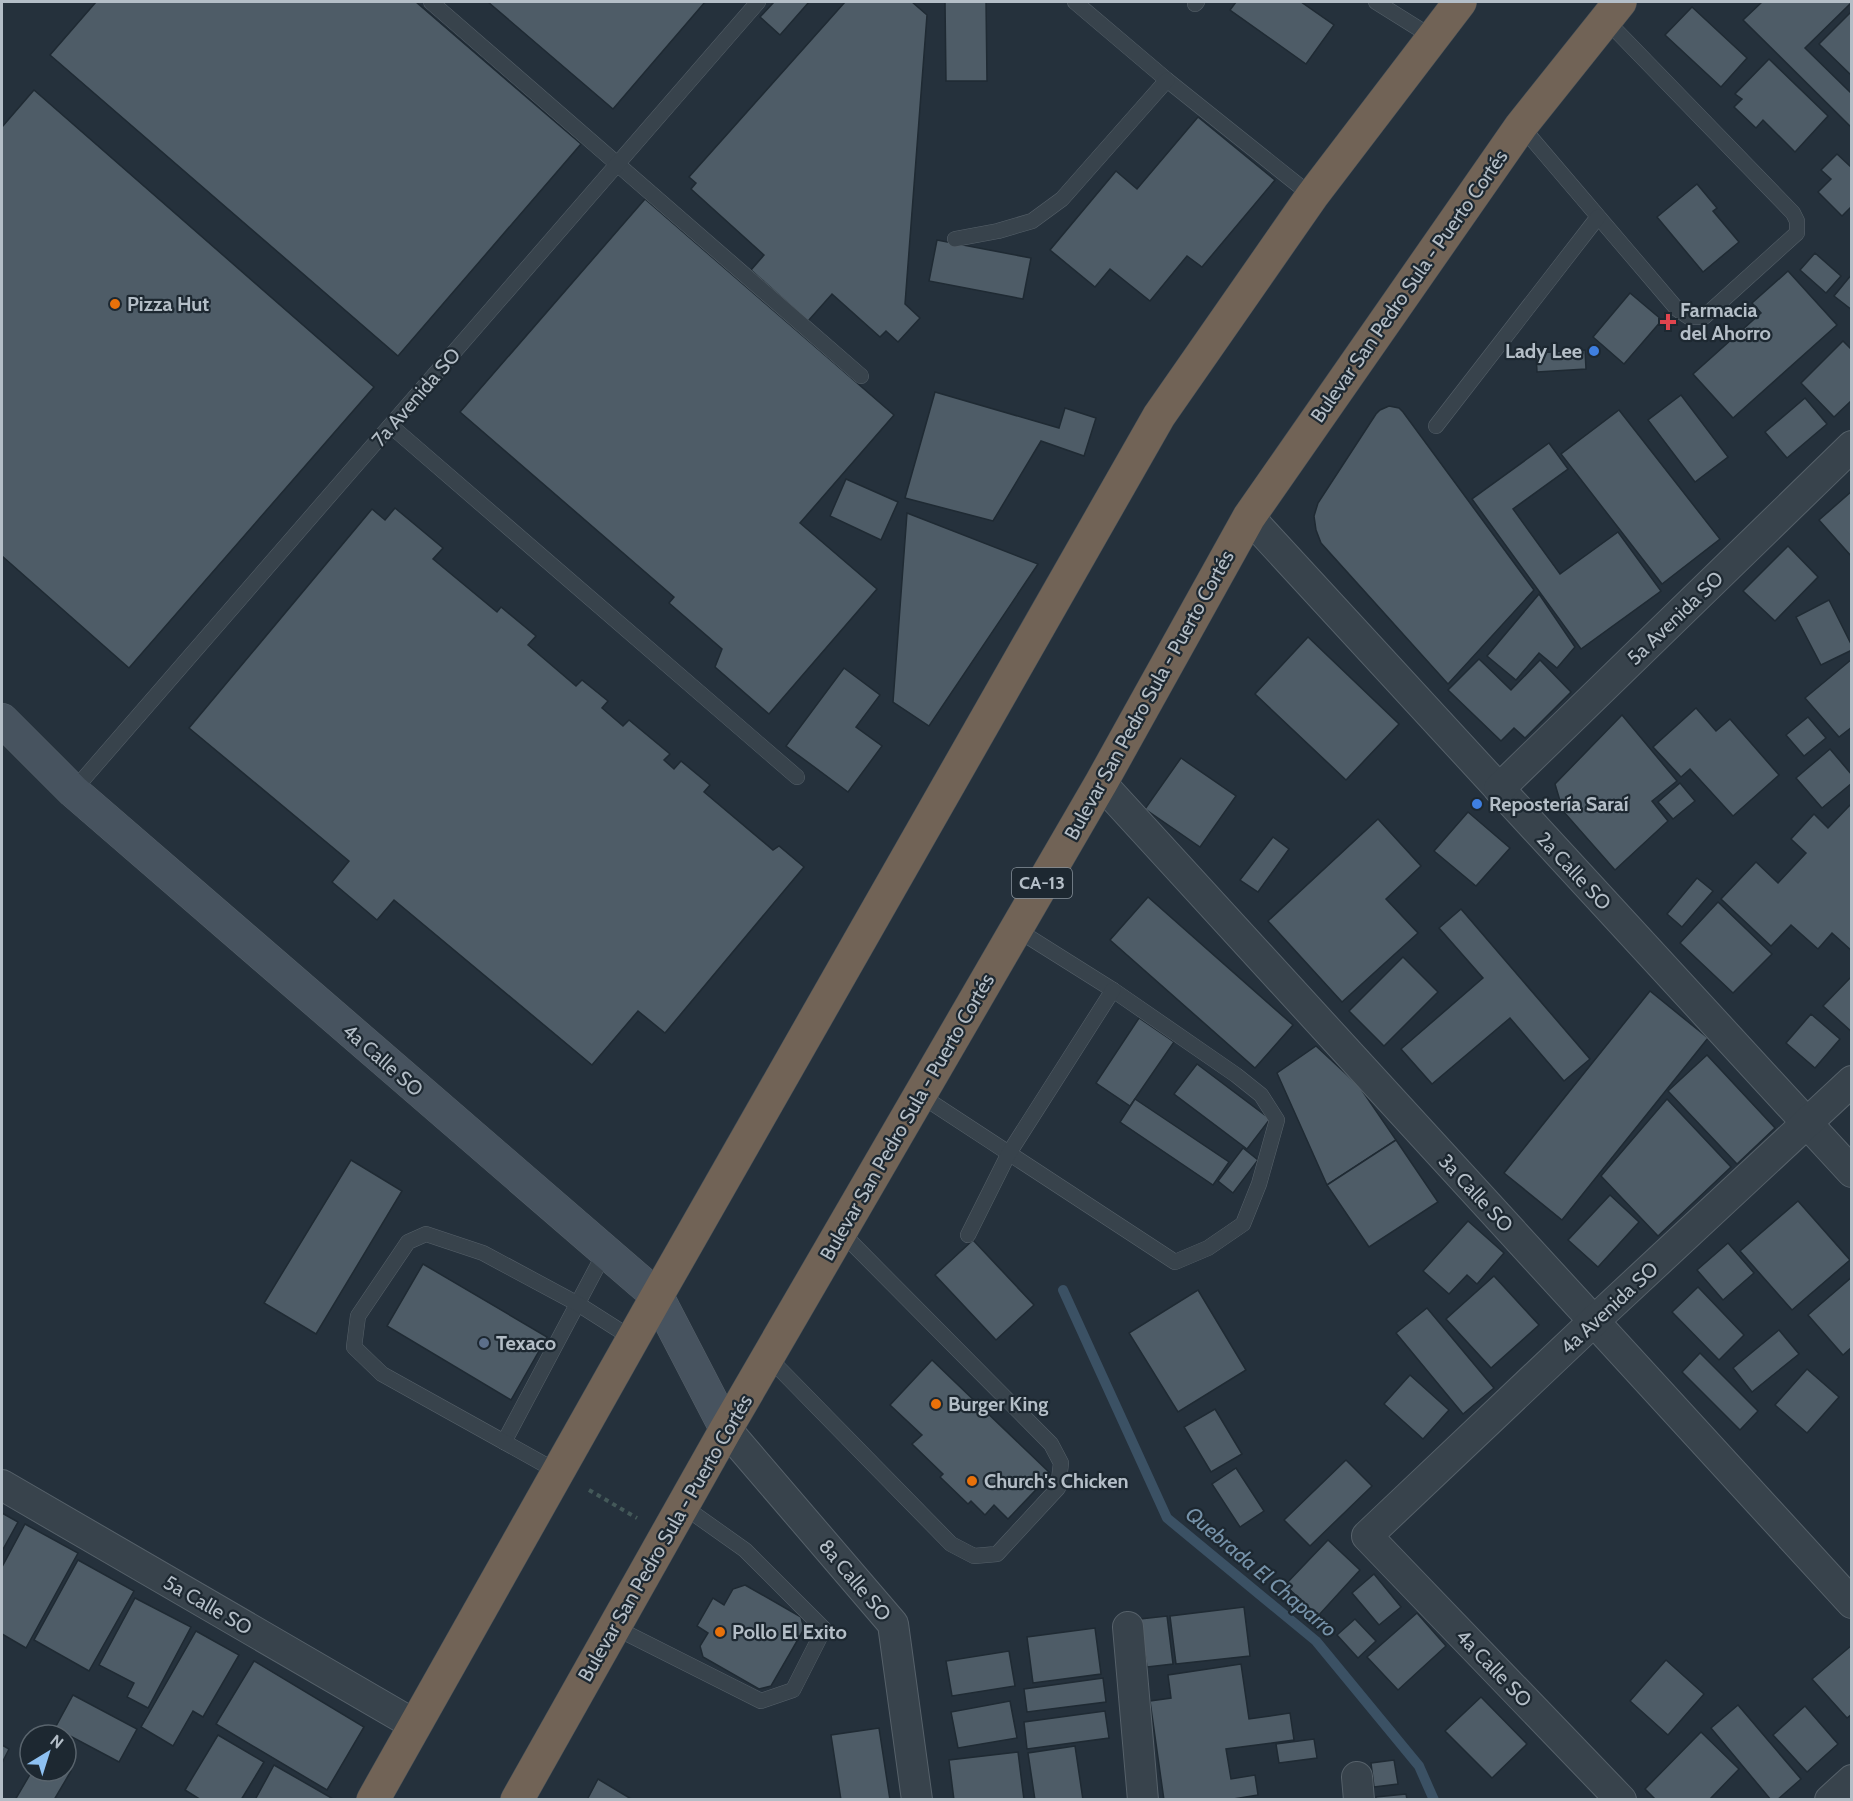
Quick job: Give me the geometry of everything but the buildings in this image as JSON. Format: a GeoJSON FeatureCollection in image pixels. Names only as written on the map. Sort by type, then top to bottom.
{"type":"FeatureCollection","features":[{"type":"Feature","properties":{"kind":"highway"},"geometry":{"type":"LineString","coordinates":[[373,1800],[657,1296],[1159,416],[1311,196],[1460,2]]}},
{"type":"Feature","properties":{"kind":"highway","name":"Bulevar San Pedro Sula - Puerto Cortés"},"geometry":{"type":"LineString","coordinates":[[518,1800],[682,1506],[1101,783],[1249,517],[1521,126],[1612,10]]}},
{"type":"Feature","properties":{"kind":"street","name":"5a Avenida SO"},"geometry":{"type":"LineString","coordinates":[[1499,789],[1851,446]]}},
{"type":"Feature","properties":{"kind":"street","name":"2a Calle SO"},"geometry":{"type":"LineString","coordinates":[[1249,517],[1851,1172]]}},
{"type":"Feature","properties":{"kind":"street","name":"4a Calle SO"},"geometry":{"type":"LineString","coordinates":[[2,720],[73,791],[657,1296],[726,1430]]}},
{"type":"Feature","properties":{"kind":"street","name":"3a Calle SO"},"geometry":{"type":"LineString","coordinates":[[1101,783],[1851,1603]]}},
{"type":"Feature","properties":{"kind":"street","name":"4a Avenida SO"},"geometry":{"type":"LineString","coordinates":[[1367,1536],[1851,1082]]}},
{"type":"Feature","properties":{"kind":"street","name":"8a Calle SO"},"geometry":{"type":"LineString","coordinates":[[726,1430],[893,1624],[917,1800]]}},
{"type":"Feature","properties":{"kind":"street","name":"5a Calle SO"},"geometry":{"type":"LineString","coordinates":[[2,1485],[415,1725]]}},
{"type":"Feature","properties":{"kind":"street","name":"4a Calle SO"},"geometry":{"type":"LineString","coordinates":[[1367,1536],[1621,1800]]}},
{"type":"Feature","properties":{"kind":"street"},"geometry":{"type":"LineString","coordinates":[[1128,1627],[1143,1800]]}},
{"type":"Feature","properties":{"kind":"street"},"geometry":{"type":"LineString","coordinates":[[1830,1800],[1851,1780]]}},
{"type":"Feature","properties":{"kind":"lane"},"geometry":{"type":"LineString","coordinates":[[431,2],[861,376]]}},
{"type":"Feature","properties":{"kind":"lane","name":"7a Avenida SO"},"geometry":{"type":"LineString","coordinates":[[73,791],[758,2]]}},
{"type":"Feature","properties":{"kind":"lane"},"geometry":{"type":"LineString","coordinates":[[1376,2],[1432,37]]}},
{"type":"Feature","properties":{"kind":"lane"},"geometry":{"type":"LineString","coordinates":[[1085,5],[1167,80],[1311,196]]}},
{"type":"Feature","properties":{"kind":"lane"},"geometry":{"type":"LineString","coordinates":[[1521,126],[1677,309],[1689,317],[1704,317],[1797,233],[1797,221],[1793,213],[1612,10]]}},
{"type":"Feature","properties":{"kind":"lane"},"geometry":{"type":"LineString","coordinates":[[955,239],[998,231],[1032,221],[1062,199],[1167,80]]}},
{"type":"Feature","properties":{"kind":"lane"},"geometry":{"type":"LineString","coordinates":[[1436,426],[1598,217]]}},
{"type":"Feature","properties":{"kind":"lane"},"geometry":{"type":"LineString","coordinates":[[391,426],[797,777]]}},
{"type":"Feature","properties":{"kind":"lane"},"geometry":{"type":"LineString","coordinates":[[920,1095],[1175,1262],[1208,1248],[1243,1224],[1259,1184],[1277,1120],[1261,1095],[1236,1075],[1113,990],[1016,929]]}},
{"type":"Feature","properties":{"kind":"lane"},"geometry":{"type":"LineString","coordinates":[[968,1235],[1009,1153],[1113,990]]}},
{"type":"Feature","properties":{"kind":"lane"},"geometry":{"type":"LineString","coordinates":[[768,1357],[951,1544],[974,1556],[997,1554],[1058,1488],[1061,1463],[1051,1444],[840,1231]]}},
{"type":"Feature","properties":{"kind":"lane"},"geometry":{"type":"LineString","coordinates":[[558,1472],[382,1374],[354,1347],[358,1316],[408,1242],[426,1234],[483,1253],[578,1304],[633,1339]]}},
{"type":"Feature","properties":{"kind":"lane"},"geometry":{"type":"LineString","coordinates":[[504,1442],[605,1252]]}},
{"type":"Feature","properties":{"kind":"lane"},"geometry":{"type":"LineString","coordinates":[[614,1627],[761,1701],[793,1690],[824,1629],[745,1550],[682,1506]]}},
{"type":"Feature","properties":{"kind":"path"},"geometry":{"type":"LineString","coordinates":[[558,1472],[666,1535]]}},
{"type":"Feature","properties":{"kind":"waterway","name":"Quebrada El Chaparro"},"geometry":{"type":"LineString","coordinates":[[1063,1290],[1167,1518],[1316,1641],[1419,1766],[1434,1800]]}},
{"type":"Feature","properties":{"kind":"place","name":"Pizza Hut"},"geometry":{"type":"Point","coordinates":[115,304]}},
{"type":"Feature","properties":{"kind":"place","name":"Farmacia del Ahorro"},"geometry":{"type":"Point","coordinates":[1668,322]}},
{"type":"Feature","properties":{"kind":"place","name":"Lady Lee"},"geometry":{"type":"Point","coordinates":[1594,351]}},
{"type":"Feature","properties":{"kind":"place","name":"Repostería Saraí"},"geometry":{"type":"Point","coordinates":[1477,804]}},
{"type":"Feature","properties":{"kind":"place","name":"Texaco"},"geometry":{"type":"Point","coordinates":[484,1343]}},
{"type":"Feature","properties":{"kind":"place","name":"Burger King"},"geometry":{"type":"Point","coordinates":[936,1404]}},
{"type":"Feature","properties":{"kind":"place","name":"Church's Chicken"},"geometry":{"type":"Point","coordinates":[972,1481]}},
{"type":"Feature","properties":{"kind":"place","name":"Pollo El Exito"},"geometry":{"type":"Point","coordinates":[720,1632]}}]}
